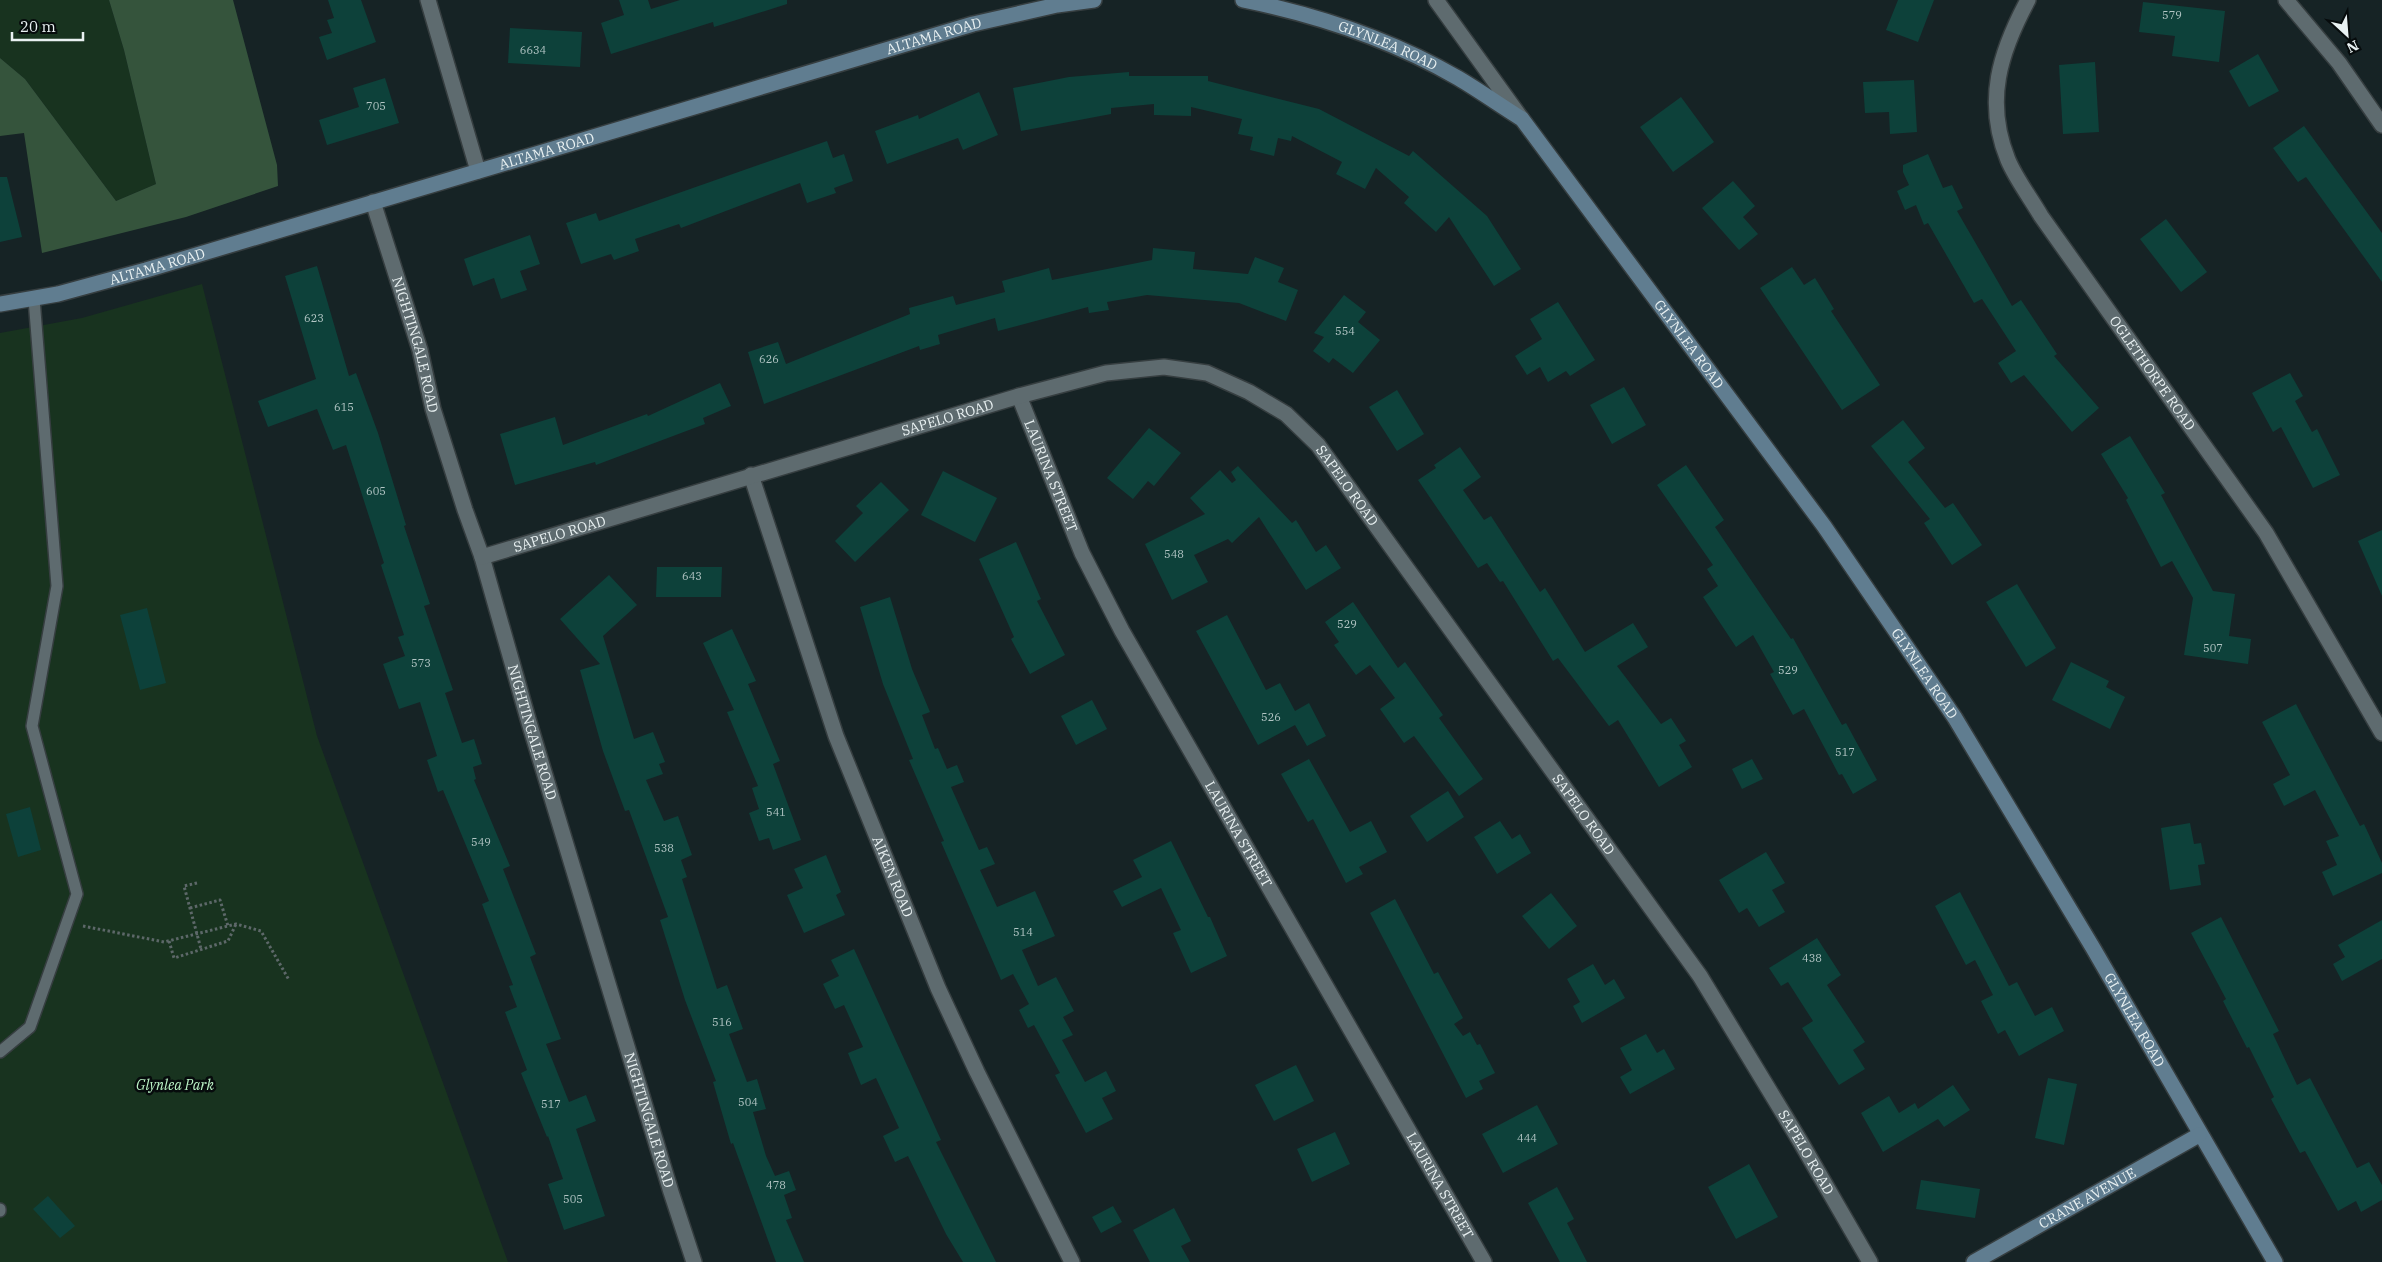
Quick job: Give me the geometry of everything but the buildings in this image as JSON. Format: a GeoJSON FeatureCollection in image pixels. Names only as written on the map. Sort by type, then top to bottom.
{"type":"FeatureCollection","features":[{"type":"Feature","properties":{"kind":"street"},"geometry":{"type":"LineString","coordinates":[[428,0],[478,170]]}},
{"type":"Feature","properties":{"kind":"street","name":"ALTAMA ROAD"},"geometry":{"type":"LineString","coordinates":[[0,304],[34,299],[146,270],[973,24],[1057,5],[1094,0]]}},
{"type":"Feature","properties":{"kind":"street","name":"GLYNLEA ROAD"},"geometry":{"type":"LineString","coordinates":[[1243,0],[1291,10],[1343,27],[1422,60],[1457,78],[1522,119]]}},
{"type":"Feature","properties":{"kind":"street","name":"GLYNLEA ROAD"},"geometry":{"type":"LineString","coordinates":[[1436,0],[1824,526],[1955,718],[2093,948],[2199,1135],[2275,1262]]}},
{"type":"Feature","properties":{"kind":"street","name":"OGLETHORPE ROAD"},"geometry":{"type":"LineString","coordinates":[[2028,0],[2000,61],[1995,100],[1999,131],[2008,160],[2040,216],[2266,533],[2382,732]]}},
{"type":"Feature","properties":{"kind":"street"},"geometry":{"type":"LineString","coordinates":[[2286,0],[2339,63],[2382,125]]}},
{"type":"Feature","properties":{"kind":"street","name":"NIGHTINGALE ROAD"},"geometry":{"type":"LineString","coordinates":[[373,202],[420,350],[434,409],[465,510],[482,557],[528,719],[671,1192],[694,1262]]}},
{"type":"Feature","properties":{"kind":"street","name":"SAPELO ROAD"},"geometry":{"type":"LineString","coordinates":[[482,557],[751,475],[1019,396],[1106,373],[1164,367],[1206,373],[1249,392],[1286,414],[1318,445],[1700,976],[1800,1141],[1870,1262]]}},
{"type":"Feature","properties":{"kind":"street","name":"LAURINA STREET"},"geometry":{"type":"LineString","coordinates":[[1019,396],[1082,553],[1122,631],[1484,1262]]}},
{"type":"Feature","properties":{"kind":"street","name":"AIKEN ROAD"},"geometry":{"type":"LineString","coordinates":[[751,475],[836,736],[938,988],[976,1072],[1072,1262]]}},
{"type":"Feature","properties":{"kind":"street","name":"CRANE AVENUE"},"geometry":{"type":"LineString","coordinates":[[1974,1262],[2199,1135]]}},
{"type":"Feature","properties":{"kind":"lane"},"geometry":{"type":"LineString","coordinates":[[0,1052],[30,1027],[77,894],[32,726],[57,586],[34,299]]}},
{"type":"Feature","properties":{"kind":"path"},"geometry":{"type":"LineString","coordinates":[[197,883],[184,886],[201,950]]}},
{"type":"Feature","properties":{"kind":"path"},"geometry":{"type":"LineString","coordinates":[[190,908],[220,900],[228,926]]}},
{"type":"Feature","properties":{"kind":"path"},"geometry":{"type":"LineString","coordinates":[[66,923],[164,942],[236,924],[261,931],[289,980]]}},
{"type":"Feature","properties":{"kind":"path"},"geometry":{"type":"LineString","coordinates":[[169,941],[174,958],[228,942],[236,924]]}},
{"type":"Feature","properties":{"kind":"green space"},"geometry":{"type":"Polygon","coordinates":[[[0,0],[109,0],[124,50],[156,184],[116,201],[25,79],[0,58],[0,0]]]}},
{"type":"Feature","properties":{"kind":"green space"},"geometry":{"type":"Polygon","coordinates":[[[109,0],[233,0],[277,165],[278,186],[186,217],[42,253],[24,133],[0,136],[0,58],[25,79],[116,201],[156,184],[124,50],[109,0]]]}},
{"type":"Feature","properties":{"kind":"green space","name":"Glynlea Park"},"geometry":{"type":"Polygon","coordinates":[[[202,284],[317,736],[508,1262],[0,1262],[0,333],[82,318],[202,284]]]}}]}
